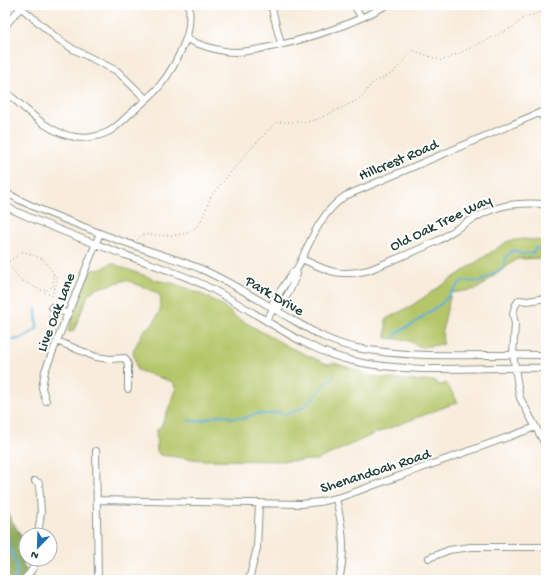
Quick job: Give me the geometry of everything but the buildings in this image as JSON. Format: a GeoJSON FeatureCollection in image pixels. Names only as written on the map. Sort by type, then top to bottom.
{"type":"FeatureCollection","features":[{"type":"Feature","properties":{"kind":"street"},"geometry":{"type":"LineString","coordinates":[[5,91],[50,128],[64,135],[76,138],[97,136],[108,132],[119,124],[158,88],[174,64],[186,40],[189,27],[190,5]]}},
{"type":"Feature","properties":{"kind":"street"},"geometry":{"type":"LineString","coordinates":[[271,5],[281,44]]}},
{"type":"Feature","properties":{"kind":"street"},"geometry":{"type":"LineString","coordinates":[[354,5],[361,17]]}},
{"type":"Feature","properties":{"kind":"street"},"geometry":{"type":"LineString","coordinates":[[186,40],[224,51],[238,52],[255,50],[324,33],[343,26],[387,5]]}},
{"type":"Feature","properties":{"kind":"street"},"geometry":{"type":"LineString","coordinates":[[5,26],[19,6],[58,39],[73,49],[117,72],[146,99]]}},
{"type":"Feature","properties":{"kind":"street"},"geometry":{"type":"LineString","coordinates":[[544,111],[546,124]]}},
{"type":"Feature","properties":{"kind":"street","name":"Hillcrest Road"},"geometry":{"type":"LineString","coordinates":[[296,271],[293,272],[273,302],[274,308],[281,306],[292,287],[297,274],[296,271],[321,220],[332,206],[345,196],[544,111]]}},
{"type":"Feature","properties":{"kind":"street"},"geometry":{"type":"LineString","coordinates":[[5,201],[7,193]]}},
{"type":"Feature","properties":{"kind":"street","name":"Park Drive"},"geometry":{"type":"LineString","coordinates":[[7,193],[31,205],[100,233],[205,271],[234,285],[316,334],[354,348],[398,354],[419,355],[514,358],[546,355]]}},
{"type":"Feature","properties":{"kind":"street","name":"Old Oak Tree Way"},"geometry":{"type":"LineString","coordinates":[[302,259],[321,269],[335,273],[344,274],[361,272],[369,270],[438,240],[473,218],[491,210],[511,204],[528,202],[546,204]]}},
{"type":"Feature","properties":{"kind":"street","name":"Park Drive"},"geometry":{"type":"LineString","coordinates":[[5,206],[96,244],[195,281],[227,297],[311,345],[351,361],[396,368],[418,369],[546,368]]}},
{"type":"Feature","properties":{"kind":"street","name":"Live Oak Lane"},"geometry":{"type":"LineString","coordinates":[[46,401],[42,388],[43,380],[100,233]]}},
{"type":"Feature","properties":{"kind":"street"},"geometry":{"type":"LineString","coordinates":[[285,283],[292,287]]}},
{"type":"Feature","properties":{"kind":"street"},"geometry":{"type":"LineString","coordinates":[[546,298],[528,301],[519,300],[516,303],[514,310],[514,358],[520,398],[546,446]]}},
{"type":"Feature","properties":{"kind":"street"},"geometry":{"type":"LineString","coordinates":[[52,307],[68,314]]}},
{"type":"Feature","properties":{"kind":"street"},"geometry":{"type":"LineString","coordinates":[[266,320],[274,308]]}},
{"type":"Feature","properties":{"kind":"street"},"geometry":{"type":"LineString","coordinates":[[57,342],[96,357],[110,359],[125,358],[128,364],[128,389]]}},
{"type":"Feature","properties":{"kind":"street","name":"Shenandoah Road"},"geometry":{"type":"LineString","coordinates":[[97,500],[301,504],[319,502],[336,499],[536,427]]}},
{"type":"Feature","properties":{"kind":"street"},"geometry":{"type":"LineString","coordinates":[[96,451],[98,580]]}},
{"type":"Feature","properties":{"kind":"street"},"geometry":{"type":"LineString","coordinates":[[35,481],[39,483],[41,503],[39,527]]}},
{"type":"Feature","properties":{"kind":"street"},"geometry":{"type":"LineString","coordinates":[[336,499],[343,539],[343,554],[338,580]]}},
{"type":"Feature","properties":{"kind":"street"},"geometry":{"type":"LineString","coordinates":[[249,580],[257,548],[259,503]]}},
{"type":"Feature","properties":{"kind":"street"},"geometry":{"type":"LineString","coordinates":[[428,558],[449,550],[471,547],[546,547]]}},
{"type":"Feature","properties":{"kind":"street"},"geometry":{"type":"LineString","coordinates":[[23,580],[34,567]]}},
{"type":"Feature","properties":{"kind":"path"},"geometry":{"type":"LineString","coordinates":[[133,245],[142,235],[176,235],[190,232],[198,226],[213,194],[239,161],[251,150],[262,136],[278,122],[306,122],[318,119],[358,100],[371,84],[393,73],[412,50],[442,61],[484,42],[513,27],[525,17],[546,8]]}},
{"type":"Feature","properties":{"kind":"path"},"geometry":{"type":"LineString","coordinates":[[22,252],[25,252],[43,259],[54,274],[57,282],[52,296],[21,280],[7,262],[22,252]]}},
{"type":"Feature","properties":{"kind":"path"},"geometry":{"type":"LineString","coordinates":[[54,274],[52,276],[54,279],[52,284],[55,288]]}},
{"type":"Feature","properties":{"kind":"path"},"geometry":{"type":"LineString","coordinates":[[41,291],[43,289],[46,291],[51,287],[55,288]]}},
{"type":"Feature","properties":{"kind":"green space"},"geometry":{"type":"Polygon","coordinates":[[[524,239],[546,241],[546,258],[517,259],[477,289],[451,293],[442,331],[443,344],[421,347],[407,340],[386,338],[386,319],[411,306],[508,241],[524,239]]]}},
{"type":"Feature","properties":{"kind":"green space"},"geometry":{"type":"Polygon","coordinates":[[[111,263],[159,281],[176,284],[199,293],[229,310],[234,316],[289,347],[327,364],[334,363],[360,371],[365,375],[383,378],[435,381],[437,384],[441,385],[446,383],[458,402],[374,434],[317,460],[202,460],[160,455],[157,451],[156,431],[161,427],[176,390],[173,382],[137,370],[133,351],[144,330],[153,324],[160,311],[160,296],[156,292],[126,280],[95,289],[88,295],[74,330],[71,332],[68,331],[91,270],[102,269],[111,263]]]}},
{"type":"Feature","properties":{"kind":"green space"},"geometry":{"type":"Polygon","coordinates":[[[5,509],[18,531],[18,567],[24,567],[35,580],[5,580],[5,509]]]}},
{"type":"Feature","properties":{"kind":"waterway"},"geometry":{"type":"LineString","coordinates":[[394,337],[398,332],[413,324],[442,303],[462,281],[480,282],[504,267],[506,256],[514,250],[522,254],[533,253],[535,248],[546,252]]}},
{"type":"Feature","properties":{"kind":"waterway"},"geometry":{"type":"LineString","coordinates":[[5,347],[11,340],[20,339],[37,329],[36,309]]}},
{"type":"Feature","properties":{"kind":"waterway"},"geometry":{"type":"LineString","coordinates":[[188,420],[198,421],[223,415],[232,418],[245,419],[256,414],[278,412],[283,415],[293,412],[308,403],[326,382],[334,376]]}},
{"type":"Feature","properties":{"kind":"waterway"},"geometry":{"type":"LineString","coordinates":[[5,531],[17,567],[17,573],[14,580]]}}]}
